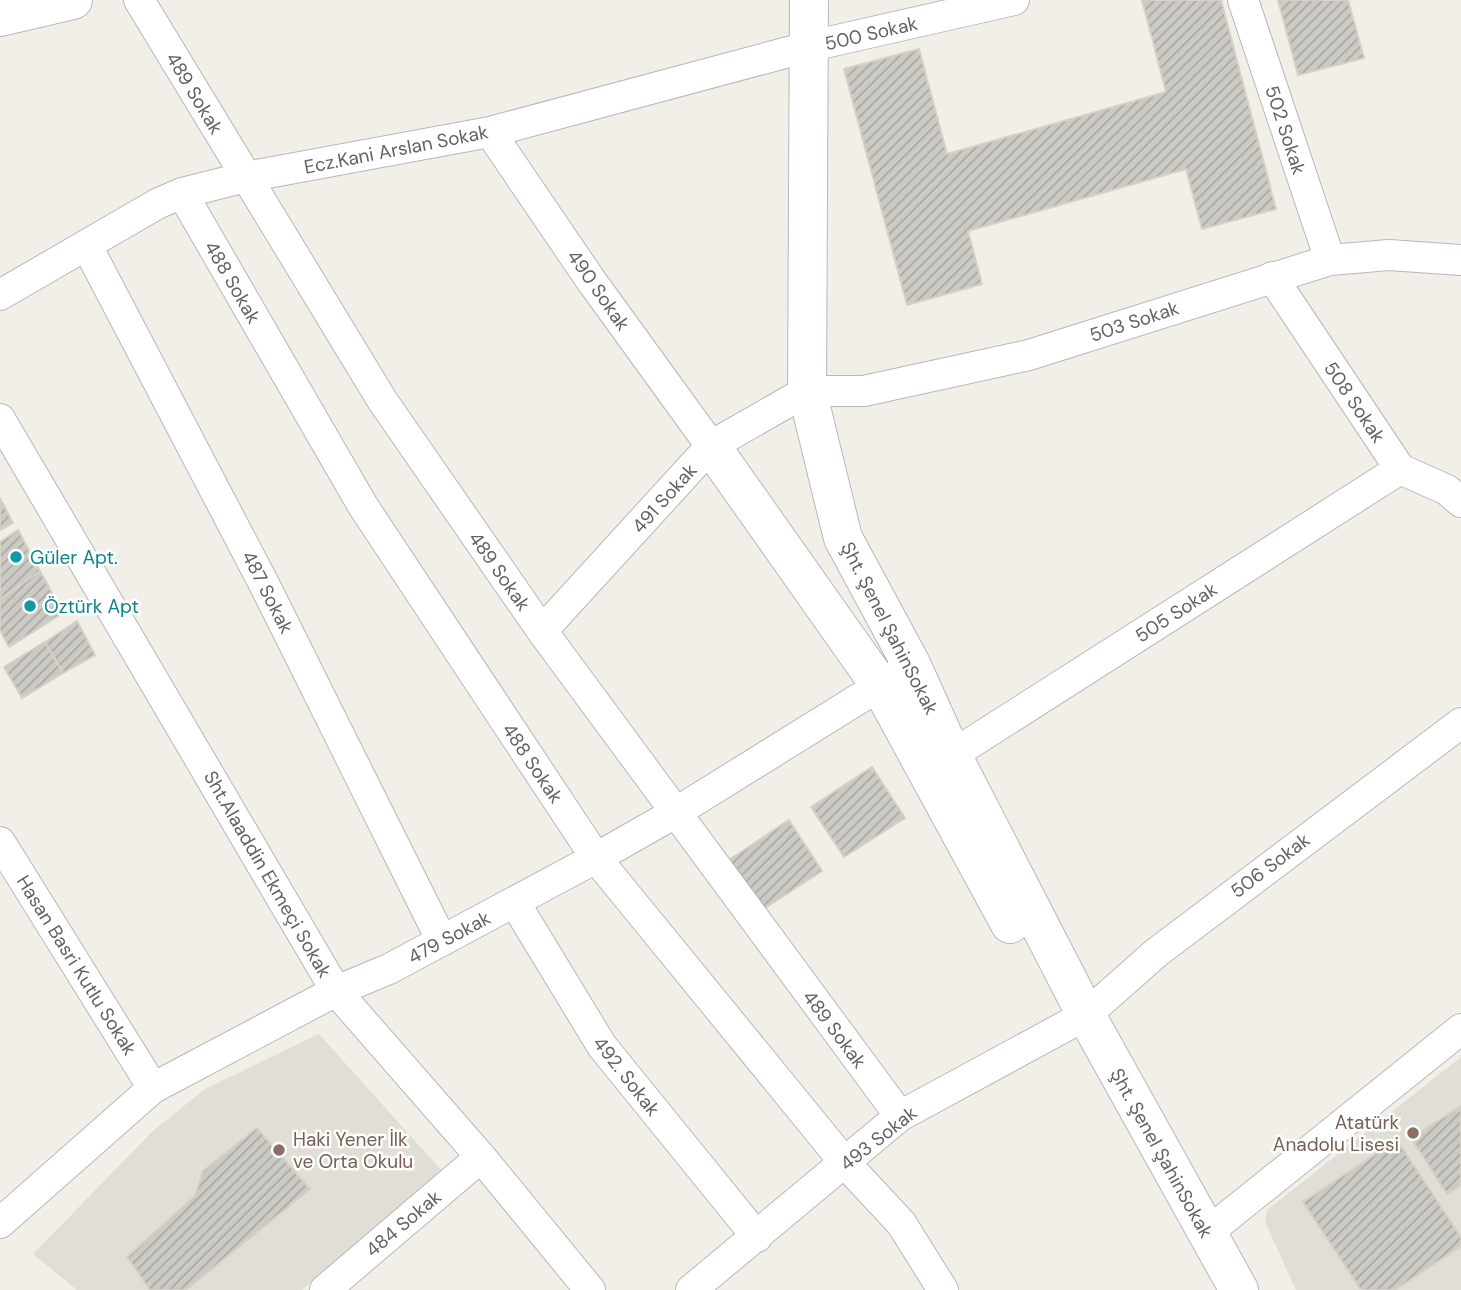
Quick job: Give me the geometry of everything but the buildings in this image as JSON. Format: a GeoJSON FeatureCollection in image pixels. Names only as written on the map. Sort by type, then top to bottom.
{"type":"FeatureCollection","features":[{"type":"Feature","properties":{"kind":"street"},"geometry":{"type":"LineString","coordinates":[[0,17],[73,0]]}},
{"type":"Feature","properties":{"kind":"street","name":"489 Sokak"},"geometry":{"type":"LineString","coordinates":[[139,0],[382,400],[542,631],[900,1116]]}},
{"type":"Feature","properties":{"kind":"street","name":"Şht. Şenel ŞahinSokak"},"geometry":{"type":"LineString","coordinates":[[809,0],[811,47],[807,391],[844,538],[911,664],[952,755],[1086,1015],[1239,1290]]}},
{"type":"Feature","properties":{"kind":"street","name":"500 Sokak"},"geometry":{"type":"LineString","coordinates":[[811,47],[1014,0]]}},
{"type":"Feature","properties":{"kind":"street","name":"502 Sokak"},"geometry":{"type":"LineString","coordinates":[[1243,0],[1330,260]]}},
{"type":"Feature","properties":{"kind":"street","name":"Ecz.Kani Arslan Sokak"},"geometry":{"type":"LineString","coordinates":[[0,295],[157,204],[181,193],[246,177],[490,132],[811,47]]}},
{"type":"Feature","properties":{"kind":"street","name":"490 Sokak"},"geometry":{"type":"LineString","coordinates":[[490,132],[590,279],[711,446]]}},
{"type":"Feature","properties":{"kind":"street","name":"488 Sokak"},"geometry":{"type":"LineString","coordinates":[[181,193],[363,506],[596,858],[846,1164],[901,1223],[943,1290]]}},
{"type":"Feature","properties":{"kind":"street","name":"487 Sokak"},"geometry":{"type":"LineString","coordinates":[[87,246],[258,572],[442,941]]}},
{"type":"Feature","properties":{"kind":"street","name":"503 Sokak"},"geometry":{"type":"LineString","coordinates":[[807,391],[864,391],[1029,355],[1330,260],[1389,255],[1461,260]]}},
{"type":"Feature","properties":{"kind":"street","name":"508 Sokak"},"geometry":{"type":"LineString","coordinates":[[1272,277],[1400,469]]}},
{"type":"Feature","properties":{"kind":"street","name":"491 Sokak"},"geometry":{"type":"LineString","coordinates":[[542,631],[711,446],[807,391]]}},
{"type":"Feature","properties":{"kind":"street","name":"Sht.Alaaddin Ekmeçi Sokak"},"geometry":{"type":"LineString","coordinates":[[0,419],[336,991],[481,1157],[590,1290]]}},
{"type":"Feature","properties":{"kind":"street","name":"Şht. Şenel ŞahinSokak"},"geometry":{"type":"LineString","coordinates":[[711,446],[881,687],[1035,970],[1086,1015]]}},
{"type":"Feature","properties":{"kind":"street"},"geometry":{"type":"LineString","coordinates":[[1400,469],[1447,490],[1461,502]]}},
{"type":"Feature","properties":{"kind":"street","name":"505 Sokak"},"geometry":{"type":"LineString","coordinates":[[952,755],[1400,469]]}},
{"type":"Feature","properties":{"kind":"street","name":"479 Sokak"},"geometry":{"type":"LineString","coordinates":[[0,1223],[153,1088],[336,991],[389,969],[596,858],[676,813],[881,687],[911,664]]}},
{"type":"Feature","properties":{"kind":"street","name":"506 Sokak"},"geometry":{"type":"LineString","coordinates":[[1086,1015],[1156,953],[1461,723]]}},
{"type":"Feature","properties":{"kind":"street","name":"Hasan Basri Kutlu Sokak"},"geometry":{"type":"LineString","coordinates":[[0,842],[153,1088]]}},
{"type":"Feature","properties":{"kind":"street","name":"492. Sokak"},"geometry":{"type":"LineString","coordinates":[[514,903],[602,1046],[757,1237]]}},
{"type":"Feature","properties":{"kind":"street","name":"493 Sokak"},"geometry":{"type":"LineString","coordinates":[[691,1290],[846,1164],[900,1116],[1086,1015]]}},
{"type":"Feature","properties":{"kind":"street"},"geometry":{"type":"LineString","coordinates":[[1207,1233],[1461,1029]]}},
{"type":"Feature","properties":{"kind":"street","name":"484 Sokak"},"geometry":{"type":"LineString","coordinates":[[325,1290],[481,1157]]}},
{"type":"Feature","properties":{"kind":"shaded area","name":"Haki Yener İlk ve Orta Okulu"},"geometry":{"type":"Polygon","coordinates":[[[319,1034],[442,1171],[302,1290],[77,1290],[33,1254],[154,1130],[205,1089],[319,1034]]]}},
{"type":"Feature","properties":{"kind":"shaded area","name":"Atatürk Anadolu Lisesi"},"geometry":{"type":"Polygon","coordinates":[[[1461,1057],[1461,1290],[1296,1290],[1265,1222],[1267,1210],[1461,1057]]]}},
{"type":"Feature","properties":{"kind":"place","name":"Güler Apt."},"geometry":{"type":"Point","coordinates":[16,557]}},
{"type":"Feature","properties":{"kind":"place","name":"Öztürk Apt"},"geometry":{"type":"Point","coordinates":[30,606]}},
{"type":"Feature","properties":{"kind":"place","name":"Atatürk Anadolu Lisesi"},"geometry":{"type":"Point","coordinates":[1413,1133]}},
{"type":"Feature","properties":{"kind":"place","name":"Haki Yener İlk ve Orta Okulu"},"geometry":{"type":"Point","coordinates":[279,1150]}}]}
